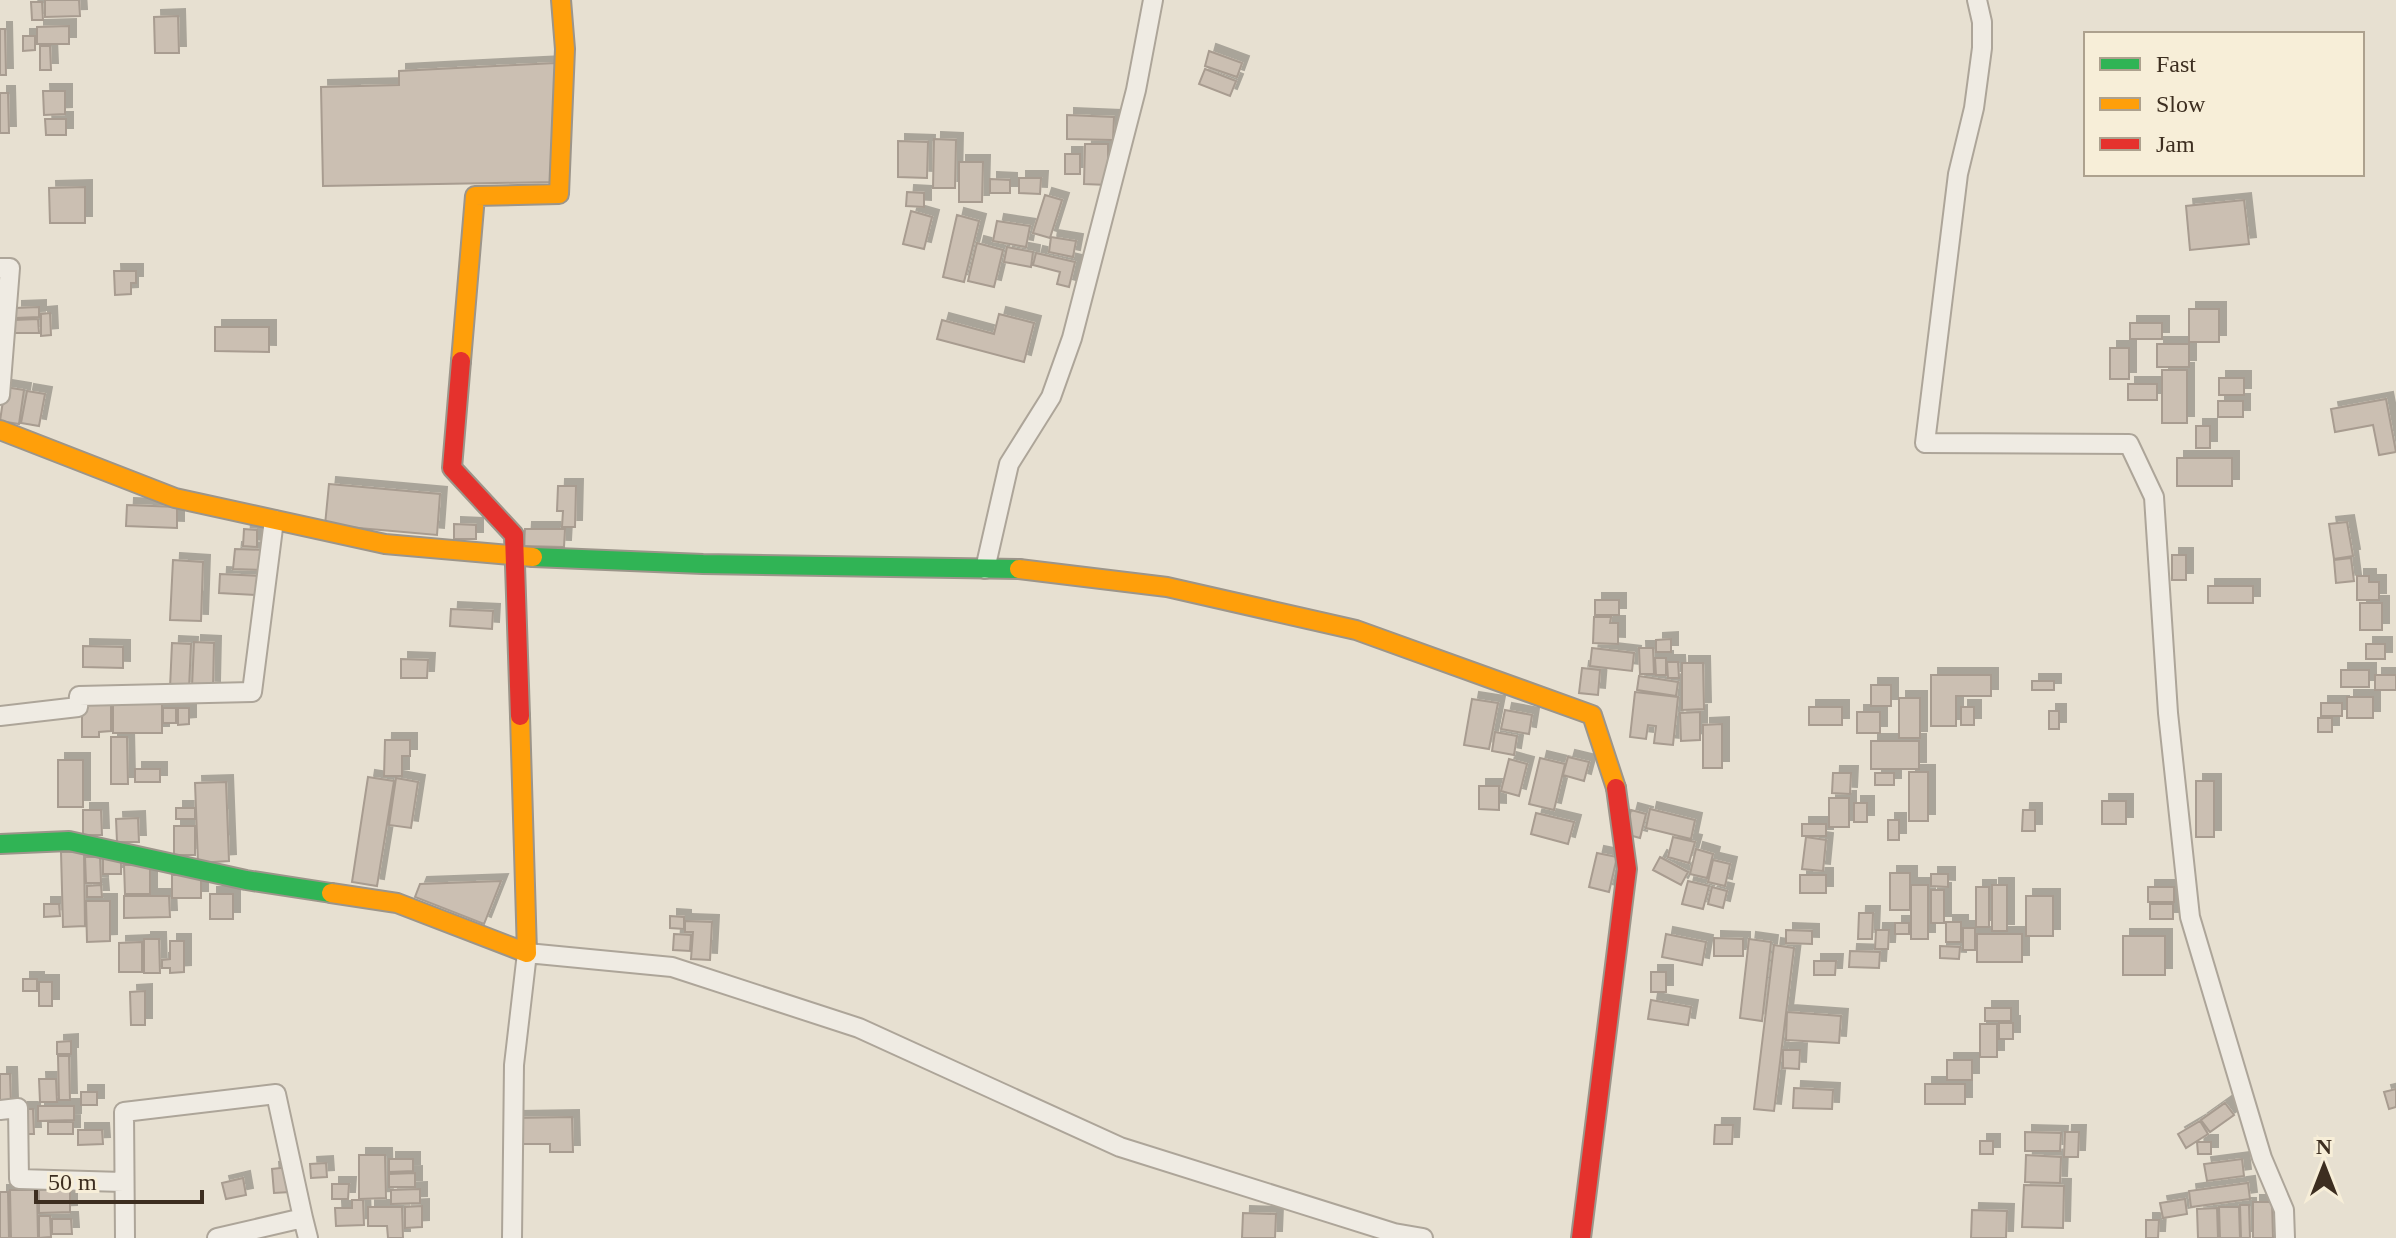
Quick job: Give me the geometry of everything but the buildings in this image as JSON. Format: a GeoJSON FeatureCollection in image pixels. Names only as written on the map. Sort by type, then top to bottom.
{"type":"FeatureCollection","features":[{"type":"Feature","properties":{"kind":"street"},"geometry":{"type":"LineString","coordinates":[[512,1238],[514,1065],[527,953],[512,556],[514,535],[452,468],[475,196],[559,194],[565,49],[561,0]]}},
{"type":"Feature","properties":{"kind":"street"},"geometry":{"type":"LineString","coordinates":[[985,569],[1009,464],[1051,397],[1072,338],[1136,90],[1153,0]]}},
{"type":"Feature","properties":{"kind":"street"},"geometry":{"type":"LineString","coordinates":[[1977,0],[1982,22],[1982,48],[1974,108],[1958,174],[1925,443],[2129,444],[2154,497],[2168,713],[2190,917],[2262,1158],[2284,1210],[2285,1238]]}},
{"type":"Feature","properties":{"kind":"street"},"geometry":{"type":"LineString","coordinates":[[0,268],[10,268],[0,395]]}},
{"type":"Feature","properties":{"kind":"street"},"geometry":{"type":"LineString","coordinates":[[0,430],[175,498],[385,544],[512,556],[703,564],[1024,569],[1167,587],[1356,630],[1592,715],[1614,775],[1627,869],[1581,1238]]}},
{"type":"Feature","properties":{"kind":"street"},"geometry":{"type":"LineString","coordinates":[[0,716],[78,707],[79,696],[252,692],[274,520]]}},
{"type":"Feature","properties":{"kind":"street"},"geometry":{"type":"LineString","coordinates":[[0,844],[69,841],[246,880],[397,903],[527,953],[672,967],[859,1028],[1120,1147],[1394,1233],[1423,1238]]}},
{"type":"Feature","properties":{"kind":"street"},"geometry":{"type":"LineString","coordinates":[[125,1238],[124,1112],[276,1094],[308,1238]]}},
{"type":"Feature","properties":{"kind":"street"},"geometry":{"type":"LineString","coordinates":[[0,1110],[18,1108],[19,1179],[123,1182]]}},
{"type":"Feature","properties":{"kind":"street"},"geometry":{"type":"LineString","coordinates":[[217,1238],[303,1218]]}},
{"type":"Feature","properties":{"kind":"traffic: fast"},"geometry":{"type":"LineString","coordinates":[[533,557],[703,564],[1019,569]]}},
{"type":"Feature","properties":{"kind":"traffic: fast"},"geometry":{"type":"LineString","coordinates":[[0,844],[69,841],[246,880],[331,893]]}},
{"type":"Feature","properties":{"kind":"traffic: slow"},"geometry":{"type":"LineString","coordinates":[[461,361],[475,196],[559,194],[565,49],[561,0]]}},
{"type":"Feature","properties":{"kind":"traffic: slow"},"geometry":{"type":"LineString","coordinates":[[0,430],[175,498],[385,544],[533,557]]}},
{"type":"Feature","properties":{"kind":"traffic: slow"},"geometry":{"type":"LineString","coordinates":[[1019,569],[1167,587],[1356,630],[1592,715],[1616,788]]}},
{"type":"Feature","properties":{"kind":"traffic: slow"},"geometry":{"type":"LineString","coordinates":[[331,893],[397,903],[527,953],[520,716]]}},
{"type":"Feature","properties":{"kind":"traffic: jam"},"geometry":{"type":"LineString","coordinates":[[461,361],[452,468],[514,535],[520,716]]}},
{"type":"Feature","properties":{"kind":"traffic: jam"},"geometry":{"type":"LineString","coordinates":[[1581,1238],[1627,869],[1616,788]]}}]}
